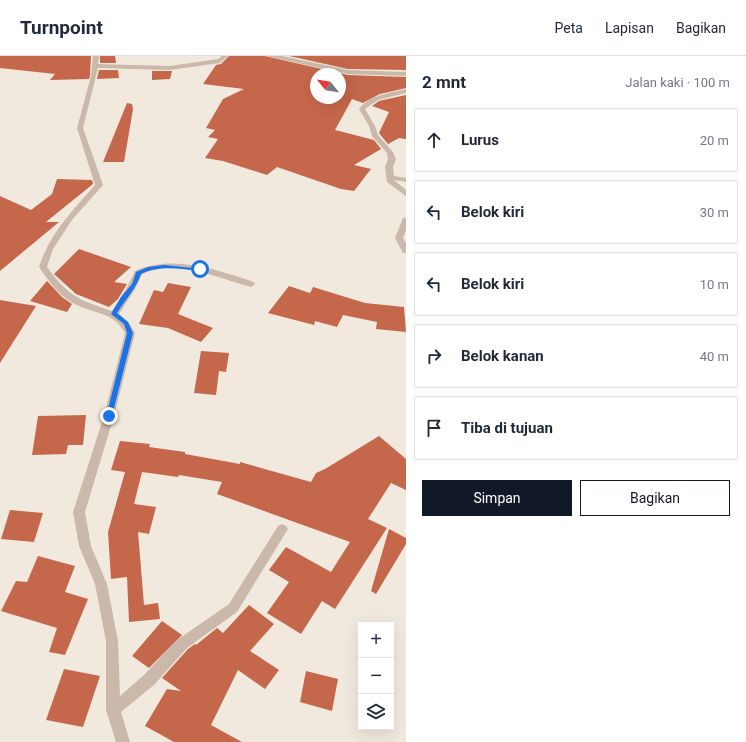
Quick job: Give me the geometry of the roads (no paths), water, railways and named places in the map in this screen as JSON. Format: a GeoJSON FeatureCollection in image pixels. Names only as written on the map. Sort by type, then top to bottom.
{"type":"FeatureCollection","features":[{"type":"Feature","properties":{"kind":"street"},"geometry":{"type":"LineString","coordinates":[[123,742],[113,710],[112,641],[101,584],[85,546],[79,512],[109,416],[130,333],[126,323],[114,314],[80,304],[56,286],[43,267],[49,249],[69,219],[100,185],[80,128],[94,76],[95,61],[170,68],[220,61],[225,56]]}},
{"type":"Feature","properties":{"kind":"street"},"geometry":{"type":"LineString","coordinates":[[269,56],[288,58],[347,72],[387,71],[406,74]]}},
{"type":"Feature","properties":{"kind":"street"},"geometry":{"type":"LineString","coordinates":[[406,91],[380,98],[362,109],[372,126],[375,136],[390,152],[392,159],[389,167],[391,182],[406,194]]}},
{"type":"Feature","properties":{"kind":"street"},"geometry":{"type":"LineString","coordinates":[[390,177],[406,180]]}},
{"type":"Feature","properties":{"kind":"street"},"geometry":{"type":"LineString","coordinates":[[406,220],[399,238],[406,252]]}},
{"type":"Feature","properties":{"kind":"street"},"geometry":{"type":"LineString","coordinates":[[114,314],[123,298],[135,285],[138,273],[148,268],[164,266],[200,269],[251,284]]}},
{"type":"Feature","properties":{"kind":"street"},"geometry":{"type":"LineString","coordinates":[[113,710],[150,680],[182,644],[233,608],[282,529]]}}]}
